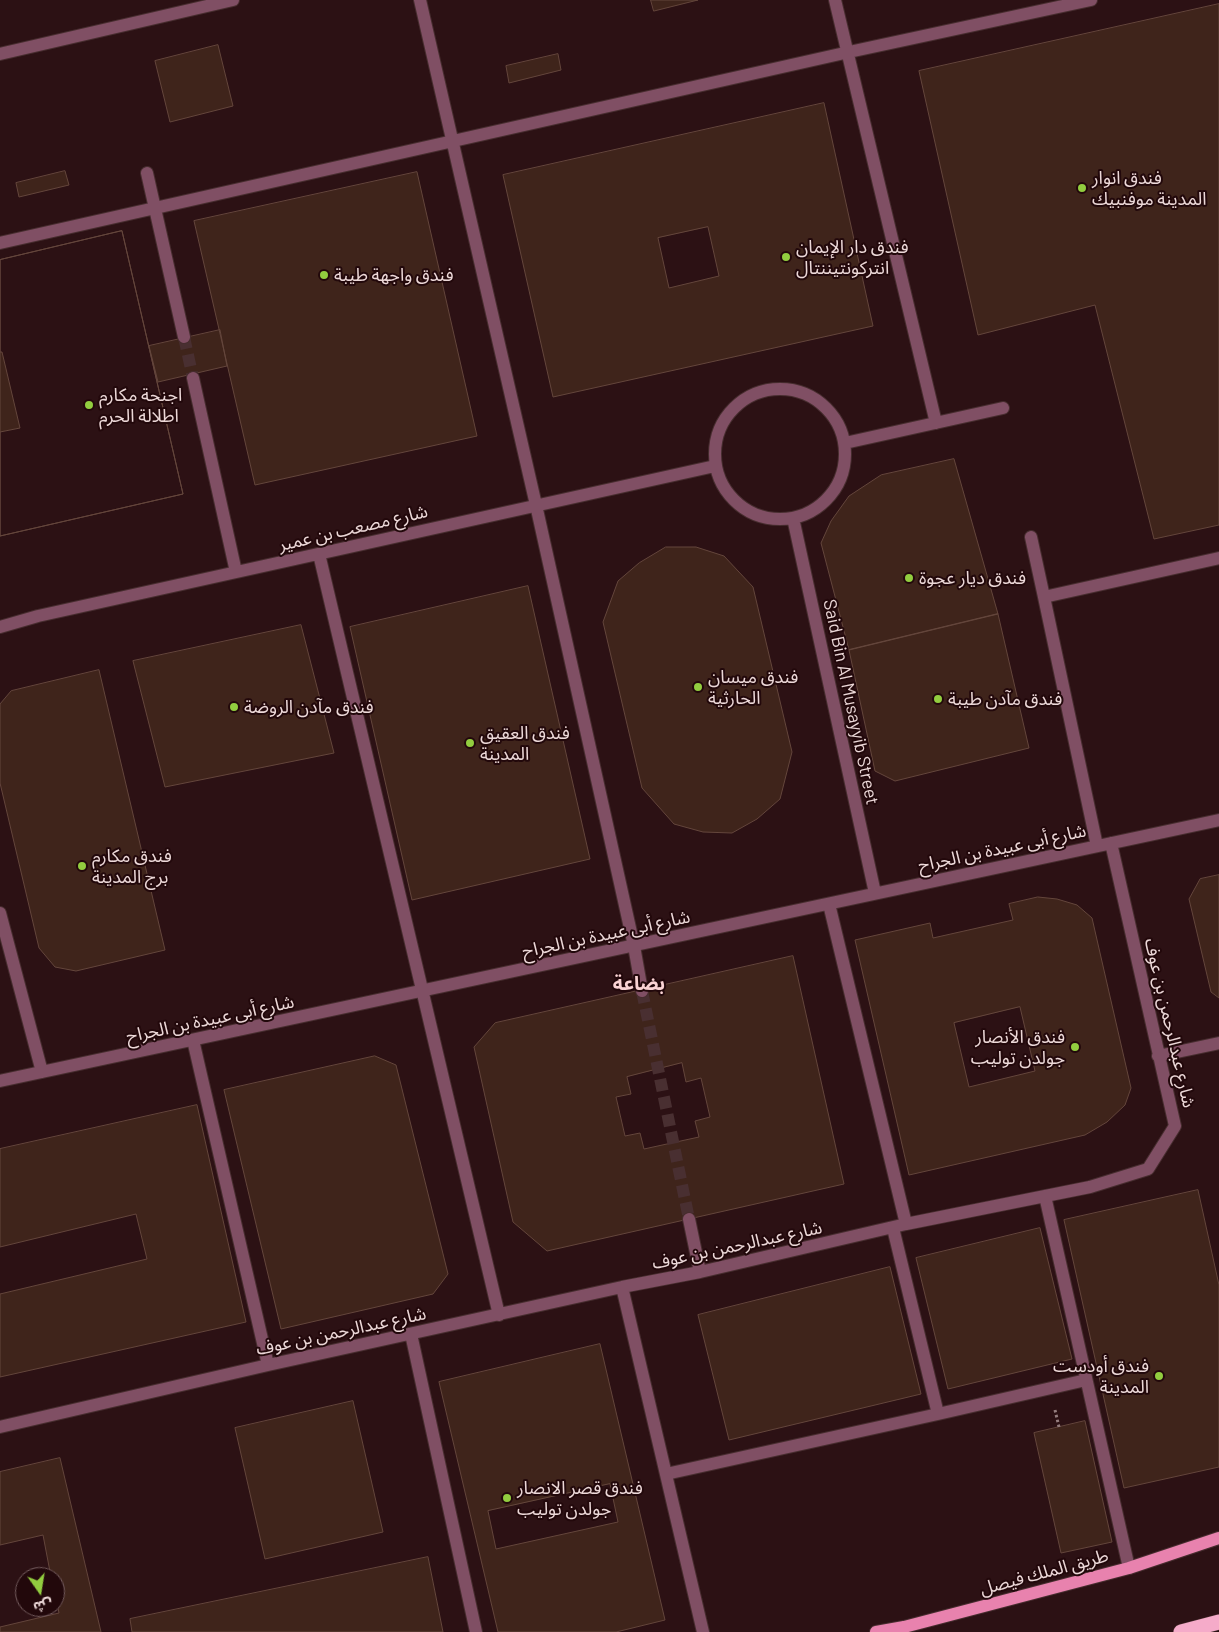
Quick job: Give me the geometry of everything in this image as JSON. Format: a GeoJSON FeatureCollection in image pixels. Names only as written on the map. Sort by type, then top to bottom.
{"type":"FeatureCollection","features":[{"type":"Feature","properties":{"kind":"highway"},"geometry":{"type":"LineString","coordinates":[[1181,1632],[1219,1622]]}},
{"type":"Feature","properties":{"kind":"main road","name":"طريق الملك فيصل"},"geometry":{"type":"LineString","coordinates":[[876,1632],[1129,1568],[1219,1538]]}},
{"type":"Feature","properties":{"kind":"street"},"geometry":{"type":"LineString","coordinates":[[0,52],[233,0]]}},
{"type":"Feature","properties":{"kind":"street"},"geometry":{"type":"LineString","coordinates":[[420,0],[536,505],[634,946],[642,990]]}},
{"type":"Feature","properties":{"kind":"street"},"geometry":{"type":"LineString","coordinates":[[835,0],[849,52],[936,424]]}},
{"type":"Feature","properties":{"kind":"street"},"geometry":{"type":"LineString","coordinates":[[0,243],[849,52],[1091,0]]}},
{"type":"Feature","properties":{"kind":"street"},"geometry":{"type":"LineString","coordinates":[[147,173],[184,337]]}},
{"type":"Feature","properties":{"kind":"street"},"geometry":{"type":"LineString","coordinates":[[193,378],[236,572]]}},
{"type":"Feature","properties":{"kind":"street"},"geometry":{"type":"LineString","coordinates":[[766,390],[793,390],[818,402],[834,418],[844,443],[844,467],[836,486],[816,509],[793,518],[766,518],[745,510],[725,490],[715,466],[715,441],[723,421],[744,400],[766,390]]}},
{"type":"Feature","properties":{"kind":"street"},"geometry":{"type":"LineString","coordinates":[[844,443],[1003,408]]}},
{"type":"Feature","properties":{"kind":"street","name":"شارع مصعب بن عمير"},"geometry":{"type":"LineString","coordinates":[[0,627],[38,616],[715,466]]}},
{"type":"Feature","properties":{"kind":"street","name":"Said Bin Al Musayyib Street"},"geometry":{"type":"LineString","coordinates":[[793,518],[875,894]]}},
{"type":"Feature","properties":{"kind":"street"},"geometry":{"type":"LineString","coordinates":[[1031,537],[1097,846]]}},
{"type":"Feature","properties":{"kind":"street"},"geometry":{"type":"LineString","coordinates":[[319,554],[499,1315]]}},
{"type":"Feature","properties":{"kind":"street"},"geometry":{"type":"LineString","coordinates":[[1044,598],[1219,558]]}},
{"type":"Feature","properties":{"kind":"street","name":"شارع أبى عبيدة بن الجراح"},"geometry":{"type":"LineString","coordinates":[[0,1081],[1219,820]]}},
{"type":"Feature","properties":{"kind":"street","name":"شارع عبدالرحمن بن عوف"},"geometry":{"type":"LineString","coordinates":[[0,1427],[268,1365],[622,1287],[700,1272],[900,1226],[1090,1187],[1148,1169],[1176,1126],[1158,1056],[1111,843]]}},
{"type":"Feature","properties":{"kind":"street"},"geometry":{"type":"LineString","coordinates":[[829,904],[900,1226],[938,1414]]}},
{"type":"Feature","properties":{"kind":"street"},"geometry":{"type":"LineString","coordinates":[[0,913],[42,1072]]}},
{"type":"Feature","properties":{"kind":"street"},"geometry":{"type":"LineString","coordinates":[[193,1040],[268,1365]]}},
{"type":"Feature","properties":{"kind":"street"},"geometry":{"type":"LineString","coordinates":[[1158,1056],[1219,1043]]}},
{"type":"Feature","properties":{"kind":"street"},"geometry":{"type":"LineString","coordinates":[[1045,1196],[1129,1568]]}},
{"type":"Feature","properties":{"kind":"street"},"geometry":{"type":"LineString","coordinates":[[689,1219],[700,1272]]}},
{"type":"Feature","properties":{"kind":"street"},"geometry":{"type":"LineString","coordinates":[[622,1287],[703,1632]]}},
{"type":"Feature","properties":{"kind":"street"},"geometry":{"type":"LineString","coordinates":[[411,1334],[476,1632]]}},
{"type":"Feature","properties":{"kind":"street"},"geometry":{"type":"LineString","coordinates":[[666,1474],[1086,1380]]}},
{"type":"Feature","properties":{"kind":"building"},"geometry":{"type":"Polygon","coordinates":[[[651,0],[698,0],[654,11],[651,0]]]}},
{"type":"Feature","properties":{"kind":"building","name":"فندق انوار المدينة موفنبيك"},"geometry":{"type":"Polygon","coordinates":[[[1219,4],[1219,525],[1154,539],[1095,305],[978,335],[919,71],[1219,4]]]}},
{"type":"Feature","properties":{"kind":"building"},"geometry":{"type":"Polygon","coordinates":[[[218,45],[233,106],[170,122],[155,61],[218,45]]]}},
{"type":"Feature","properties":{"kind":"building"},"geometry":{"type":"Polygon","coordinates":[[[558,54],[561,70],[509,83],[506,66],[558,54]]]}},
{"type":"Feature","properties":{"kind":"building","name":"فندق دار الإيمان انتركونتيننتال"},"geometry":{"type":"Polygon","coordinates":[[[824,103],[873,326],[553,397],[503,175],[824,103]],[[708,227],[658,238],[669,288],[719,276],[708,227]]]}},
{"type":"Feature","properties":{"kind":"building"},"geometry":{"type":"Polygon","coordinates":[[[65,171],[69,185],[19,197],[16,183],[65,171]]]}},
{"type":"Feature","properties":{"kind":"building","name":"فندق واجهة طيبة"},"geometry":{"type":"Polygon","coordinates":[[[417,172],[477,436],[255,485],[194,221],[417,172]]]}},
{"type":"Feature","properties":{"kind":"building","name":"اجنحة مكارم اطلالة الحرم"},"geometry":{"type":"Polygon","coordinates":[[[122,231],[183,494],[0,536],[0,432],[20,428],[2,352],[0,352],[0,260],[122,231]]]}},
{"type":"Feature","properties":{"kind":"building","name":"اجنحة مكارم اطلالة الحرم"},"geometry":{"type":"Polygon","coordinates":[[[122,231],[183,494],[0,536],[0,260],[122,231]]]}},
{"type":"Feature","properties":{"kind":"building"},"geometry":{"type":"Polygon","coordinates":[[[220,330],[227,366],[158,382],[149,346],[220,330]]]}},
{"type":"Feature","properties":{"kind":"building","name":"فندق ديار عجوة"},"geometry":{"type":"Polygon","coordinates":[[[954,459],[998,614],[849,650],[821,543],[831,521],[849,496],[881,475],[954,459]]]}},
{"type":"Feature","properties":{"kind":"building","name":"فندق ميسان الحارثية"},"geometry":{"type":"Polygon","coordinates":[[[666,547],[696,547],[724,556],[753,587],[792,752],[780,799],[757,819],[732,833],[703,832],[674,824],[642,788],[603,622],[618,581],[639,563],[666,547]]]}},
{"type":"Feature","properties":{"kind":"building","name":"فندق العقيق المدينة"},"geometry":{"type":"Polygon","coordinates":[[[528,586],[590,859],[412,900],[350,627],[528,586]]]}},
{"type":"Feature","properties":{"kind":"building","name":"فندق مآدن طيبة"},"geometry":{"type":"Polygon","coordinates":[[[998,614],[1029,748],[895,781],[875,771],[849,650],[998,614]]]}},
{"type":"Feature","properties":{"kind":"building","name":"فندق مآدن الروضة"},"geometry":{"type":"Polygon","coordinates":[[[301,625],[334,753],[165,787],[133,661],[301,625]]]}},
{"type":"Feature","properties":{"kind":"building","name":"فندق مكارم برج المدينة"},"geometry":{"type":"Polygon","coordinates":[[[99,670],[165,950],[76,971],[55,967],[39,948],[0,783],[0,704],[11,691],[99,670]]]}},
{"type":"Feature","properties":{"kind":"building"},"geometry":{"type":"Polygon","coordinates":[[[1219,875],[1219,998],[1211,992],[1189,899],[1200,879],[1219,875]]]}},
{"type":"Feature","properties":{"kind":"building","name":"فندق الأنصار جولدن توليب"},"geometry":{"type":"Polygon","coordinates":[[[1038,897],[1057,899],[1077,905],[1092,918],[1131,1088],[1125,1105],[1107,1122],[1085,1135],[909,1175],[855,940],[930,923],[933,938],[1013,920],[1009,904],[1038,897]],[[1020,1007],[954,1023],[969,1087],[1035,1071],[1020,1007]]]}},
{"type":"Feature","properties":{"kind":"building"},"geometry":{"type":"Polygon","coordinates":[[[793,956],[844,1184],[547,1251],[513,1222],[474,1047],[495,1023],[793,956]],[[682,1063],[627,1077],[631,1094],[616,1097],[625,1136],[640,1133],[644,1149],[699,1137],[695,1121],[710,1117],[701,1078],[686,1082],[682,1063]]]}},
{"type":"Feature","properties":{"kind":"building"},"geometry":{"type":"Polygon","coordinates":[[[375,1056],[396,1065],[448,1274],[433,1294],[281,1329],[224,1090],[375,1056]]]}},
{"type":"Feature","properties":{"kind":"building"},"geometry":{"type":"Polygon","coordinates":[[[197,1105],[246,1322],[0,1377],[0,1294],[147,1259],[136,1214],[0,1247],[0,1149],[197,1105]]]}},
{"type":"Feature","properties":{"kind":"building","name":"فندق أودست المدينة"},"geometry":{"type":"Polygon","coordinates":[[[1198,1190],[1219,1285],[1219,1467],[1124,1488],[1064,1220],[1198,1190]]]}},
{"type":"Feature","properties":{"kind":"building"},"geometry":{"type":"Polygon","coordinates":[[[1040,1228],[1072,1359],[948,1389],[916,1258],[1040,1228]]]}},
{"type":"Feature","properties":{"kind":"building"},"geometry":{"type":"Polygon","coordinates":[[[890,1267],[921,1394],[729,1440],[698,1315],[890,1267]]]}},
{"type":"Feature","properties":{"kind":"building","name":"فندق قصر الانصار جولدن توليب"},"geometry":{"type":"Polygon","coordinates":[[[600,1344],[665,1620],[616,1632],[498,1632],[439,1382],[600,1344]],[[610,1484],[488,1511],[496,1549],[618,1522],[610,1484]]]}},
{"type":"Feature","properties":{"kind":"building"},"geometry":{"type":"Polygon","coordinates":[[[353,1401],[383,1532],[265,1559],[235,1428],[353,1401]]]}},
{"type":"Feature","properties":{"kind":"building"},"geometry":{"type":"Polygon","coordinates":[[[1085,1421],[1112,1542],[1061,1553],[1034,1433],[1085,1421]]]}},
{"type":"Feature","properties":{"kind":"building"},"geometry":{"type":"Polygon","coordinates":[[[60,1458],[101,1632],[0,1632],[0,1627],[42,1617],[65,1617],[65,1567],[49,1567],[43,1535],[0,1545],[0,1472],[60,1458]]]}},
{"type":"Feature","properties":{"kind":"building"},"geometry":{"type":"Polygon","coordinates":[[[428,1557],[443,1632],[132,1632],[130,1619],[428,1557]]]}},
{"type":"Feature","properties":{"kind":"tunnel"},"geometry":{"type":"LineString","coordinates":[[184,337],[193,378]]}},
{"type":"Feature","properties":{"kind":"tunnel"},"geometry":{"type":"LineString","coordinates":[[642,991],[689,1219]]}},
{"type":"Feature","properties":{"kind":"place","name":"فندق انوار المدينة موفنبيك"},"geometry":{"type":"Point","coordinates":[1082,188]}},
{"type":"Feature","properties":{"kind":"place","name":"فندق دار الإيمان انتركونتيننتال"},"geometry":{"type":"Point","coordinates":[786,257]}},
{"type":"Feature","properties":{"kind":"place","name":"فندق واجهة طيبة"},"geometry":{"type":"Point","coordinates":[324,275]}},
{"type":"Feature","properties":{"kind":"place","name":"اجنحة مكارم اطلالة الحرم"},"geometry":{"type":"Point","coordinates":[89,405]}},
{"type":"Feature","properties":{"kind":"place","name":"فندق ديار عجوة"},"geometry":{"type":"Point","coordinates":[909,578]}},
{"type":"Feature","properties":{"kind":"place","name":"فندق ميسان الحارثية"},"geometry":{"type":"Point","coordinates":[698,687]}},
{"type":"Feature","properties":{"kind":"place","name":"فندق مآدن طيبة"},"geometry":{"type":"Point","coordinates":[938,699]}},
{"type":"Feature","properties":{"kind":"place","name":"فندق مآدن الروضة"},"geometry":{"type":"Point","coordinates":[234,707]}},
{"type":"Feature","properties":{"kind":"place","name":"فندق العقيق المدينة"},"geometry":{"type":"Point","coordinates":[470,743]}},
{"type":"Feature","properties":{"kind":"place","name":"فندق مكارم برج المدينة"},"geometry":{"type":"Point","coordinates":[82,866]}},
{"type":"Feature","properties":{"kind":"place","name":"فندق الأنصار جولدن توليب"},"geometry":{"type":"Point","coordinates":[1075,1047]}},
{"type":"Feature","properties":{"kind":"place","name":"فندق أودست المدينة"},"geometry":{"type":"Point","coordinates":[1159,1376]}},
{"type":"Feature","properties":{"kind":"place","name":"فندق قصر الانصار جولدن توليب"},"geometry":{"type":"Point","coordinates":[507,1498]}},
{"type":"Feature","properties":{"kind":"district","name":"بضاعة"},"geometry":{"type":"Point","coordinates":[639,984]}}]}
